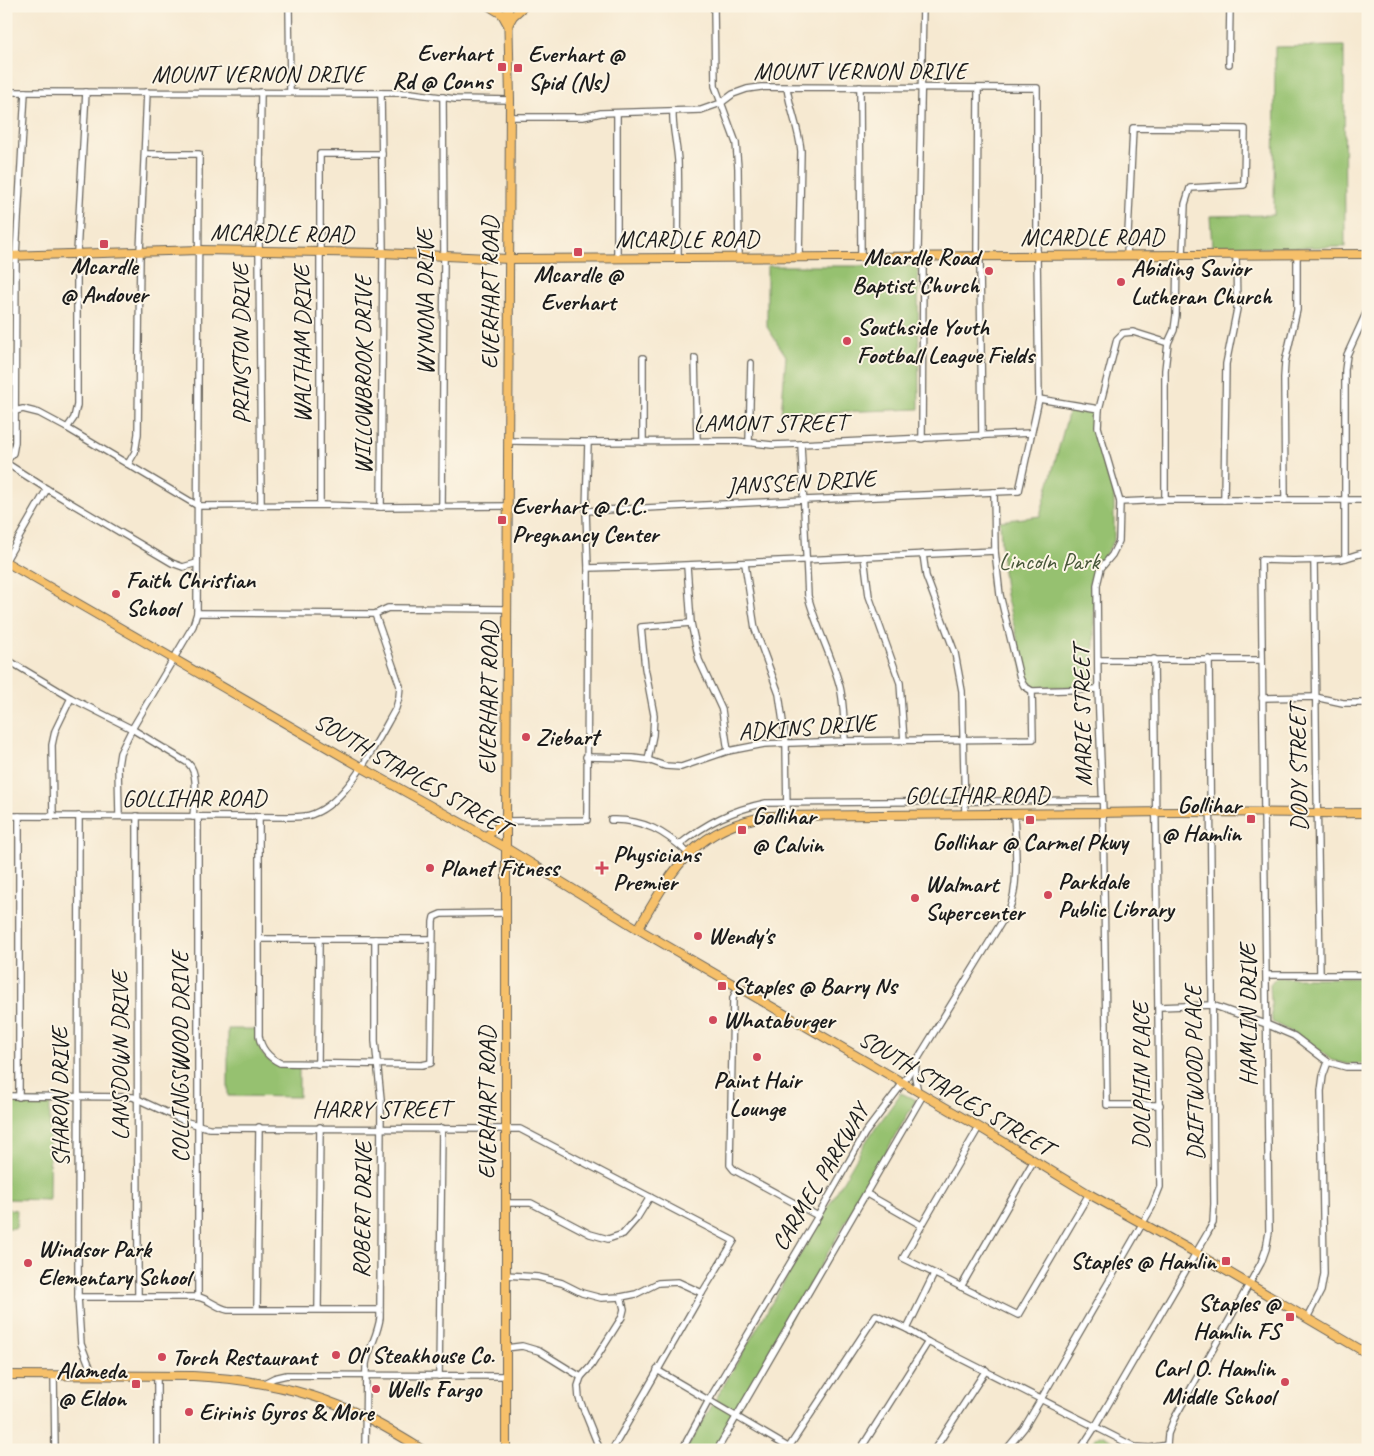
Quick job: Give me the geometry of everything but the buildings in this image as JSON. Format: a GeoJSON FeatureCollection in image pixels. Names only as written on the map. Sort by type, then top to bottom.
{"type":"FeatureCollection","features":[{"type":"Feature","properties":{"kind":"main road"},"geometry":{"type":"LineString","coordinates":[[489,6],[502,14],[508,25]]}},
{"type":"Feature","properties":{"kind":"main road","name":"EVERHART ROAD"},"geometry":{"type":"LineString","coordinates":[[506,1450],[506,819],[510,117],[508,6]]}},
{"type":"Feature","properties":{"kind":"main road"},"geometry":{"type":"LineString","coordinates":[[508,25],[513,16],[524,6]]}},
{"type":"Feature","properties":{"kind":"main road","name":"MCARDLE ROAD"},"geometry":{"type":"LineString","coordinates":[[6,256],[199,250],[320,251],[509,259],[1368,254]]}},
{"type":"Feature","properties":{"kind":"main road","name":"SOUTH STAPLES STREET"},"geometry":{"type":"LineString","coordinates":[[6,561],[506,848],[638,929],[979,1127],[1089,1194],[1196,1253],[1368,1354]]}},
{"type":"Feature","properties":{"kind":"main road","name":"GOLLIHAR ROAD"},"geometry":{"type":"LineString","coordinates":[[638,929],[666,882],[688,853],[715,833],[735,824],[761,817],[787,815],[1156,811],[1368,813]]}},
{"type":"Feature","properties":{"kind":"main road"},"geometry":{"type":"LineString","coordinates":[[485,837],[506,819]]}},
{"type":"Feature","properties":{"kind":"main road"},"geometry":{"type":"LineString","coordinates":[[6,1375],[218,1377],[264,1383],[314,1396],[366,1417],[423,1450]]}},
{"type":"Feature","properties":{"kind":"street"},"geometry":{"type":"LineString","coordinates":[[289,6],[290,92]]}},
{"type":"Feature","properties":{"kind":"street"},"geometry":{"type":"LineString","coordinates":[[714,6],[715,86],[736,143],[739,258]]}},
{"type":"Feature","properties":{"kind":"street"},"geometry":{"type":"LineString","coordinates":[[922,439],[923,264],[918,251],[923,6]]}},
{"type":"Feature","properties":{"kind":"street"},"geometry":{"type":"LineString","coordinates":[[1229,64],[1230,6]]}},
{"type":"Feature","properties":{"kind":"street","name":"MOUNT VERNON DRIVE"},"geometry":{"type":"LineString","coordinates":[[510,117],[583,117],[601,113],[701,110],[721,103],[733,94],[761,87],[1037,88],[1037,256]]}},
{"type":"Feature","properties":{"kind":"street"},"geometry":{"type":"LineString","coordinates":[[860,87],[861,257]]}},
{"type":"Feature","properties":{"kind":"street"},"geometry":{"type":"LineString","coordinates":[[787,88],[789,104],[799,137],[801,151],[800,257]]}},
{"type":"Feature","properties":{"kind":"street"},"geometry":{"type":"LineString","coordinates":[[978,89],[982,436]]}},
{"type":"Feature","properties":{"kind":"street","name":"MOUNT VERNON DRIVE"},"geometry":{"type":"LineString","coordinates":[[6,92],[410,93],[455,99],[510,100]]}},
{"type":"Feature","properties":{"kind":"street"},"geometry":{"type":"LineString","coordinates":[[25,92],[16,256],[15,442],[13,453],[6,462],[47,489],[172,563],[184,567],[197,563]]}},
{"type":"Feature","properties":{"kind":"street"},"geometry":{"type":"LineString","coordinates":[[67,428],[74,418],[77,406],[77,253],[86,92]]}},
{"type":"Feature","properties":{"kind":"street"},"geometry":{"type":"LineString","coordinates":[[128,464],[135,452],[138,434],[140,252],[147,92]]}},
{"type":"Feature","properties":{"kind":"street","name":"PRINSTON DRIVE"},"geometry":{"type":"LineString","coordinates":[[261,92],[259,251],[261,505]]}},
{"type":"Feature","properties":{"kind":"street","name":"WILLOWBROOK DRIVE"},"geometry":{"type":"LineString","coordinates":[[381,94],[383,253],[381,506]]}},
{"type":"Feature","properties":{"kind":"street","name":"WYNONA DRIVE"},"geometry":{"type":"LineString","coordinates":[[442,507],[443,97]]}},
{"type":"Feature","properties":{"kind":"street"},"geometry":{"type":"LineString","coordinates":[[673,111],[672,124],[678,164],[678,258]]}},
{"type":"Feature","properties":{"kind":"street"},"geometry":{"type":"LineString","coordinates":[[616,258],[617,113]]}},
{"type":"Feature","properties":{"kind":"street"},"geometry":{"type":"LineString","coordinates":[[1127,255],[1133,128],[1245,129],[1244,185],[1190,188],[1185,204],[1176,315],[1174,330],[1168,343],[1164,370],[1165,500]]}},
{"type":"Feature","properties":{"kind":"street"},"geometry":{"type":"LineString","coordinates":[[119,816],[118,766],[120,753],[132,729],[193,626],[197,613],[199,154],[145,154]]}},
{"type":"Feature","properties":{"kind":"street","name":"WALTHAM DRIVE"},"geometry":{"type":"LineString","coordinates":[[320,505],[320,154],[382,154]]}},
{"type":"Feature","properties":{"kind":"street"},"geometry":{"type":"LineString","coordinates":[[1285,500],[1284,378],[1285,362],[1297,310],[1296,254]]}},
{"type":"Feature","properties":{"kind":"street"},"geometry":{"type":"LineString","coordinates":[[1224,500],[1226,364],[1237,309],[1236,255]]}},
{"type":"Feature","properties":{"kind":"street"},"geometry":{"type":"LineString","coordinates":[[1031,434],[1039,399],[1037,256]]}},
{"type":"Feature","properties":{"kind":"street"},"geometry":{"type":"LineString","coordinates":[[1345,558],[1345,370],[1347,355],[1368,309]]}},
{"type":"Feature","properties":{"kind":"street","name":"MARIE STREET"},"geometry":{"type":"LineString","coordinates":[[1160,1105],[1106,1105],[1103,813],[1098,689],[1097,585],[1101,568],[1112,555],[1119,541],[1120,502],[1098,427],[1098,409],[1117,339],[1123,333],[1133,332],[1168,343]]}},
{"type":"Feature","properties":{"kind":"street"},"geometry":{"type":"LineString","coordinates":[[643,358],[643,442]]}},
{"type":"Feature","properties":{"kind":"street"},"geometry":{"type":"LineString","coordinates":[[695,358],[696,441]]}},
{"type":"Feature","properties":{"kind":"street"},"geometry":{"type":"LineString","coordinates":[[749,442],[751,363]]}},
{"type":"Feature","properties":{"kind":"street"},"geometry":{"type":"LineString","coordinates":[[1039,399],[1098,409]]}},
{"type":"Feature","properties":{"kind":"street"},"geometry":{"type":"LineString","coordinates":[[15,412],[23,409],[31,411],[67,428],[198,506],[508,506]]}},
{"type":"Feature","properties":{"kind":"street","name":"LAMONT STREET"},"geometry":{"type":"LineString","coordinates":[[508,441],[696,441],[749,442],[772,445],[1031,434]]}},
{"type":"Feature","properties":{"kind":"street","name":"JANSSEN DRIVE"},"geometry":{"type":"LineString","coordinates":[[586,511],[1019,491],[1031,434]]}},
{"type":"Feature","properties":{"kind":"street"},"geometry":{"type":"LineString","coordinates":[[506,819],[587,820],[588,568],[586,511],[588,442]]}},
{"type":"Feature","properties":{"kind":"street"},"geometry":{"type":"LineString","coordinates":[[801,444],[808,596],[839,686],[843,707],[845,740]]}},
{"type":"Feature","properties":{"kind":"street"},"geometry":{"type":"LineString","coordinates":[[6,561],[47,489]]}},
{"type":"Feature","properties":{"kind":"street"},"geometry":{"type":"LineString","coordinates":[[994,492],[995,551],[1000,595],[1020,678],[1024,686],[1032,691],[1098,689]]}},
{"type":"Feature","properties":{"kind":"street"},"geometry":{"type":"LineString","coordinates":[[1120,502],[1165,500],[1368,500]]}},
{"type":"Feature","properties":{"kind":"street"},"geometry":{"type":"LineString","coordinates":[[588,568],[745,564],[806,559],[995,551]]}},
{"type":"Feature","properties":{"kind":"street"},"geometry":{"type":"LineString","coordinates":[[1314,561],[1345,558],[1357,553],[1368,553]]}},
{"type":"Feature","properties":{"kind":"street"},"geometry":{"type":"LineString","coordinates":[[923,554],[926,576],[955,653],[962,691],[965,814]]}},
{"type":"Feature","properties":{"kind":"street"},"geometry":{"type":"LineString","coordinates":[[864,557],[868,596],[900,683],[904,740]]}},
{"type":"Feature","properties":{"kind":"street","name":"HAMLIN DRIVE"},"geometry":{"type":"LineString","coordinates":[[1168,1447],[1168,1434],[1174,1419],[1250,1284],[1266,1249],[1269,1232],[1261,560],[1314,561]]}},
{"type":"Feature","properties":{"kind":"street","name":"DODY STREET"},"geometry":{"type":"LineString","coordinates":[[1314,561],[1314,697],[1320,974]]}},
{"type":"Feature","properties":{"kind":"street"},"geometry":{"type":"LineString","coordinates":[[745,564],[755,629],[779,694],[786,743],[787,815]]}},
{"type":"Feature","properties":{"kind":"street"},"geometry":{"type":"LineString","coordinates":[[687,566],[691,623],[699,660],[722,710],[728,751]]}},
{"type":"Feature","properties":{"kind":"street"},"geometry":{"type":"LineString","coordinates":[[197,613],[376,614],[388,608],[508,609]]}},
{"type":"Feature","properties":{"kind":"street","name":"GOLLIHAR ROAD"},"geometry":{"type":"LineString","coordinates":[[6,816],[304,817],[315,814],[341,794],[362,767],[396,708],[400,686],[376,614]]}},
{"type":"Feature","properties":{"kind":"street"},"geometry":{"type":"LineString","coordinates":[[648,760],[653,735],[654,715],[645,668],[641,627],[691,623]]}},
{"type":"Feature","properties":{"kind":"street","name":"DOLPHIN PLACE"},"geometry":{"type":"LineString","coordinates":[[1006,1450],[1024,1428],[1042,1400],[1152,1207],[1160,1186],[1154,659]]}},
{"type":"Feature","properties":{"kind":"street","name":"DRIFTWOOD PLACE"},"geometry":{"type":"LineString","coordinates":[[1080,1450],[1213,1223],[1209,659]]}},
{"type":"Feature","properties":{"kind":"street"},"geometry":{"type":"LineString","coordinates":[[6,670],[9,660]]}},
{"type":"Feature","properties":{"kind":"street","name":"COLLINGSWOOD DRIVE"},"geometry":{"type":"LineString","coordinates":[[9,660],[71,698],[132,729],[193,768],[196,817],[198,1297]]}},
{"type":"Feature","properties":{"kind":"street"},"geometry":{"type":"LineString","coordinates":[[1099,660],[1262,660]]}},
{"type":"Feature","properties":{"kind":"street","name":"ADKINS DRIVE"},"geometry":{"type":"LineString","coordinates":[[586,757],[622,757],[648,760],[664,766],[681,767],[749,746],[786,743],[845,740],[1034,739],[1032,691]]}},
{"type":"Feature","properties":{"kind":"street"},"geometry":{"type":"LineString","coordinates":[[1262,698],[1314,697],[1343,703],[1368,703]]}},
{"type":"Feature","properties":{"kind":"street"},"geometry":{"type":"LineString","coordinates":[[53,816],[52,745],[55,731],[71,698]]}},
{"type":"Feature","properties":{"kind":"street"},"geometry":{"type":"LineString","coordinates":[[1063,800],[1063,813]]}},
{"type":"Feature","properties":{"kind":"street"},"geometry":{"type":"LineString","coordinates":[[679,845],[705,826],[730,813],[766,803],[1102,800]]}},
{"type":"Feature","properties":{"kind":"street"},"geometry":{"type":"LineString","coordinates":[[1002,801],[1002,813]]}},
{"type":"Feature","properties":{"kind":"street"},"geometry":{"type":"LineString","coordinates":[[887,802],[887,814]]}},
{"type":"Feature","properties":{"kind":"street","name":"CARMEL PARKWAY"},"geometry":{"type":"LineString","coordinates":[[682,1450],[709,1400],[865,1133],[903,1083],[1013,901],[1015,883],[1014,813]]}},
{"type":"Feature","properties":{"kind":"street"},"geometry":{"type":"LineString","coordinates":[[19,816],[19,1096]]}},
{"type":"Feature","properties":{"kind":"street","name":"SHARON DRIVE"},"geometry":{"type":"LineString","coordinates":[[79,816],[78,1297],[81,1344],[93,1375]]}},
{"type":"Feature","properties":{"kind":"street","name":"LANSDOWN DRIVE"},"geometry":{"type":"LineString","coordinates":[[137,816],[138,1296]]}},
{"type":"Feature","properties":{"kind":"street"},"geometry":{"type":"LineString","coordinates":[[259,817],[259,1036],[261,1045],[267,1055],[280,1064],[422,1065],[431,1062],[432,939],[434,917],[441,914],[506,913]]}},
{"type":"Feature","properties":{"kind":"street"},"geometry":{"type":"LineString","coordinates":[[611,820],[637,822],[652,827],[664,833],[688,853]]}},
{"type":"Feature","properties":{"kind":"street"},"geometry":{"type":"LineString","coordinates":[[260,939],[432,939]]}},
{"type":"Feature","properties":{"kind":"street"},"geometry":{"type":"LineString","coordinates":[[318,1064],[319,939]]}},
{"type":"Feature","properties":{"kind":"street","name":"ROBERT DRIVE"},"geometry":{"type":"LineString","coordinates":[[365,1450],[365,1374],[369,1350],[379,1326],[380,1310],[381,1087],[375,1041],[375,939]]}},
{"type":"Feature","properties":{"kind":"street"},"geometry":{"type":"LineString","coordinates":[[1266,976],[1368,975]]}},
{"type":"Feature","properties":{"kind":"street"},"geometry":{"type":"LineString","coordinates":[[738,987],[732,998],[730,1165],[734,1170],[818,1216]]}},
{"type":"Feature","properties":{"kind":"street"},"geometry":{"type":"LineString","coordinates":[[1159,1007],[1212,1005],[1294,1036],[1328,1062],[1346,1067],[1368,1067]]}},
{"type":"Feature","properties":{"kind":"street"},"geometry":{"type":"LineString","coordinates":[[916,1061],[915,1077],[921,1094]]}},
{"type":"Feature","properties":{"kind":"street"},"geometry":{"type":"LineString","coordinates":[[1307,1318],[1321,1291],[1324,1274],[1321,1091],[1323,1076],[1328,1062]]}},
{"type":"Feature","properties":{"kind":"street","name":"CARMEL PARKWAY"},"geometry":{"type":"LineString","coordinates":[[717,1450],[867,1194],[921,1094]]}},
{"type":"Feature","properties":{"kind":"street","name":"HARRY STREET"},"geometry":{"type":"LineString","coordinates":[[6,1096],[127,1097],[139,1099],[187,1122],[209,1128],[520,1129],[734,1241],[702,1293]]}},
{"type":"Feature","properties":{"kind":"street"},"geometry":{"type":"LineString","coordinates":[[257,1309],[259,1127]]}},
{"type":"Feature","properties":{"kind":"street"},"geometry":{"type":"LineString","coordinates":[[318,1310],[320,1127]]}},
{"type":"Feature","properties":{"kind":"street"},"geometry":{"type":"LineString","coordinates":[[979,1127],[903,1258],[1018,1315],[1089,1194]]}},
{"type":"Feature","properties":{"kind":"street"},"geometry":{"type":"LineString","coordinates":[[439,1376],[442,1128]]}},
{"type":"Feature","properties":{"kind":"street"},"geometry":{"type":"LineString","coordinates":[[961,1287],[1034,1160]]}},
{"type":"Feature","properties":{"kind":"street"},"geometry":{"type":"LineString","coordinates":[[867,1194],[921,1224]]}},
{"type":"Feature","properties":{"kind":"street"},"geometry":{"type":"LineString","coordinates":[[506,1203],[531,1203],[590,1234],[608,1239],[623,1234],[637,1218],[650,1197]]}},
{"type":"Feature","properties":{"kind":"street"},"geometry":{"type":"LineString","coordinates":[[907,1329],[934,1274]]}},
{"type":"Feature","properties":{"kind":"street"},"geometry":{"type":"LineString","coordinates":[[505,1275],[538,1277],[562,1283],[582,1293],[601,1298],[636,1294],[658,1283],[678,1282],[702,1293],[612,1450]]}},
{"type":"Feature","properties":{"kind":"street"},"geometry":{"type":"LineString","coordinates":[[78,1297],[198,1297],[228,1310],[380,1310]]}},
{"type":"Feature","properties":{"kind":"street"},"geometry":{"type":"LineString","coordinates":[[600,1450],[578,1398],[578,1386],[581,1377],[591,1366],[622,1317],[624,1309],[621,1297]]}},
{"type":"Feature","properties":{"kind":"street"},"geometry":{"type":"LineString","coordinates":[[658,1370],[790,1449],[876,1315],[907,1329],[928,1342],[1135,1447],[1168,1447]]}},
{"type":"Feature","properties":{"kind":"street"},"geometry":{"type":"LineString","coordinates":[[860,1450],[928,1342]]}},
{"type":"Feature","properties":{"kind":"street"},"geometry":{"type":"LineString","coordinates":[[506,1348],[522,1346],[539,1351],[581,1377]]}},
{"type":"Feature","properties":{"kind":"street"},"geometry":{"type":"LineString","coordinates":[[934,1450],[986,1370]]}},
{"type":"Feature","properties":{"kind":"street"},"geometry":{"type":"LineString","coordinates":[[54,1375],[55,1450]]}},
{"type":"Feature","properties":{"kind":"street"},"geometry":{"type":"LineString","coordinates":[[264,1383],[287,1375],[506,1376]]}},
{"type":"Feature","properties":{"kind":"street"},"geometry":{"type":"LineString","coordinates":[[156,1450],[157,1376]]}},
{"type":"Feature","properties":{"kind":"green space"},"geometry":{"type":"Polygon","coordinates":[[[1344,46],[1345,247],[1212,248],[1210,216],[1274,215],[1275,47],[1344,46]]]}},
{"type":"Feature","properties":{"kind":"green space"},"geometry":{"type":"Polygon","coordinates":[[[7,266],[11,272],[11,444],[6,453],[7,266]]]}},
{"type":"Feature","properties":{"kind":"green space","name":"Southside Youth Football League Fields"},"geometry":{"type":"Polygon","coordinates":[[[767,266],[918,266],[919,409],[781,414],[786,356],[767,327],[767,266]]]}},
{"type":"Feature","properties":{"kind":"green space","name":"Lincoln Park"},"geometry":{"type":"Polygon","coordinates":[[[1070,407],[1095,412],[1095,437],[1114,492],[1114,541],[1094,575],[1094,685],[1092,687],[1032,687],[1023,675],[1018,641],[1006,595],[1000,521],[1040,516],[1070,407]]]}},
{"type":"Feature","properties":{"kind":"green space"},"geometry":{"type":"Polygon","coordinates":[[[1276,978],[1368,978],[1368,1064],[1347,1064],[1331,1060],[1307,1040],[1272,1022],[1270,985],[1276,978]]]}},
{"type":"Feature","properties":{"kind":"green space"},"geometry":{"type":"Polygon","coordinates":[[[228,1029],[256,1029],[259,1047],[267,1059],[281,1066],[299,1067],[299,1097],[228,1096],[228,1029]]]}},
{"type":"Feature","properties":{"kind":"green space"},"geometry":{"type":"Polygon","coordinates":[[[901,1093],[916,1100],[714,1450],[686,1450],[867,1140],[901,1093]]]}},
{"type":"Feature","properties":{"kind":"green space"},"geometry":{"type":"Polygon","coordinates":[[[6,1101],[50,1101],[49,1200],[6,1199],[6,1101]]]}},
{"type":"Feature","properties":{"kind":"green space"},"geometry":{"type":"Polygon","coordinates":[[[6,1209],[17,1210],[16,1228],[6,1228],[6,1209]]]}},
{"type":"Feature","properties":{"kind":"green space"},"geometry":{"type":"Polygon","coordinates":[[[1100,1435],[1131,1450],[1086,1450],[1096,1437],[1100,1435]]]}},
{"type":"Feature","properties":{"kind":"place","name":"Everhart Rd @ Conns"},"geometry":{"type":"Point","coordinates":[502,67]}},
{"type":"Feature","properties":{"kind":"place","name":"Everhart @ Spid (Ns)"},"geometry":{"type":"Point","coordinates":[518,68]}},
{"type":"Feature","properties":{"kind":"place","name":"Mcardle @ Andover"},"geometry":{"type":"Point","coordinates":[104,244]}},
{"type":"Feature","properties":{"kind":"place","name":"Mcardle @ Everhart"},"geometry":{"type":"Point","coordinates":[578,252]}},
{"type":"Feature","properties":{"kind":"place","name":"Mcardle Road Baptist Church"},"geometry":{"type":"Point","coordinates":[989,271]}},
{"type":"Feature","properties":{"kind":"place","name":"Abiding Savior Lutheran Church"},"geometry":{"type":"Point","coordinates":[1121,282]}},
{"type":"Feature","properties":{"kind":"place","name":"Southside Youth Football League Fields"},"geometry":{"type":"Point","coordinates":[847,341]}},
{"type":"Feature","properties":{"kind":"place","name":"Everhart @ C.C. Pregnancy Center"},"geometry":{"type":"Point","coordinates":[502,520]}},
{"type":"Feature","properties":{"kind":"place","name":"Faith Christian School"},"geometry":{"type":"Point","coordinates":[116,594]}},
{"type":"Feature","properties":{"kind":"place","name":"Ziebart"},"geometry":{"type":"Point","coordinates":[526,737]}},
{"type":"Feature","properties":{"kind":"place","name":"Gollihar @ Hamlin"},"geometry":{"type":"Point","coordinates":[1251,819]}},
{"type":"Feature","properties":{"kind":"place","name":"Gollihar @ Carmel Pkwy"},"geometry":{"type":"Point","coordinates":[1030,820]}},
{"type":"Feature","properties":{"kind":"place","name":"Gollihar @ Calvin"},"geometry":{"type":"Point","coordinates":[742,830]}},
{"type":"Feature","properties":{"kind":"place","name":"Planet Fitness"},"geometry":{"type":"Point","coordinates":[430,868]}},
{"type":"Feature","properties":{"kind":"place","name":"Physicians Premier"},"geometry":{"type":"Point","coordinates":[602,868]}},
{"type":"Feature","properties":{"kind":"place","name":"Parkdale Public Library"},"geometry":{"type":"Point","coordinates":[1048,895]}},
{"type":"Feature","properties":{"kind":"place","name":"Walmart Supercenter"},"geometry":{"type":"Point","coordinates":[915,898]}},
{"type":"Feature","properties":{"kind":"place","name":"Wendy's"},"geometry":{"type":"Point","coordinates":[698,936]}},
{"type":"Feature","properties":{"kind":"place","name":"Staples @ Barry Ns"},"geometry":{"type":"Point","coordinates":[722,986]}},
{"type":"Feature","properties":{"kind":"place","name":"Whataburger"},"geometry":{"type":"Point","coordinates":[713,1020]}},
{"type":"Feature","properties":{"kind":"place","name":"Paint Hair Lounge"},"geometry":{"type":"Point","coordinates":[757,1057]}},
{"type":"Feature","properties":{"kind":"place","name":"Staples @ Hamlin"},"geometry":{"type":"Point","coordinates":[1226,1261]}},
{"type":"Feature","properties":{"kind":"place","name":"Windsor Park Elementary School"},"geometry":{"type":"Point","coordinates":[28,1263]}},
{"type":"Feature","properties":{"kind":"place","name":"Staples @ Hamlin FS"},"geometry":{"type":"Point","coordinates":[1290,1317]}},
{"type":"Feature","properties":{"kind":"place","name":"Ol' Steakhouse Co."},"geometry":{"type":"Point","coordinates":[336,1355]}},
{"type":"Feature","properties":{"kind":"place","name":"Torch Restaurant"},"geometry":{"type":"Point","coordinates":[162,1357]}},
{"type":"Feature","properties":{"kind":"place","name":"Carl O. Hamlin Middle School"},"geometry":{"type":"Point","coordinates":[1285,1382]}},
{"type":"Feature","properties":{"kind":"place","name":"Alameda @ Eldon"},"geometry":{"type":"Point","coordinates":[136,1384]}},
{"type":"Feature","properties":{"kind":"place","name":"Wells Fargo"},"geometry":{"type":"Point","coordinates":[376,1389]}},
{"type":"Feature","properties":{"kind":"place","name":"Eirinis Gyros & More"},"geometry":{"type":"Point","coordinates":[189,1412]}}]}
